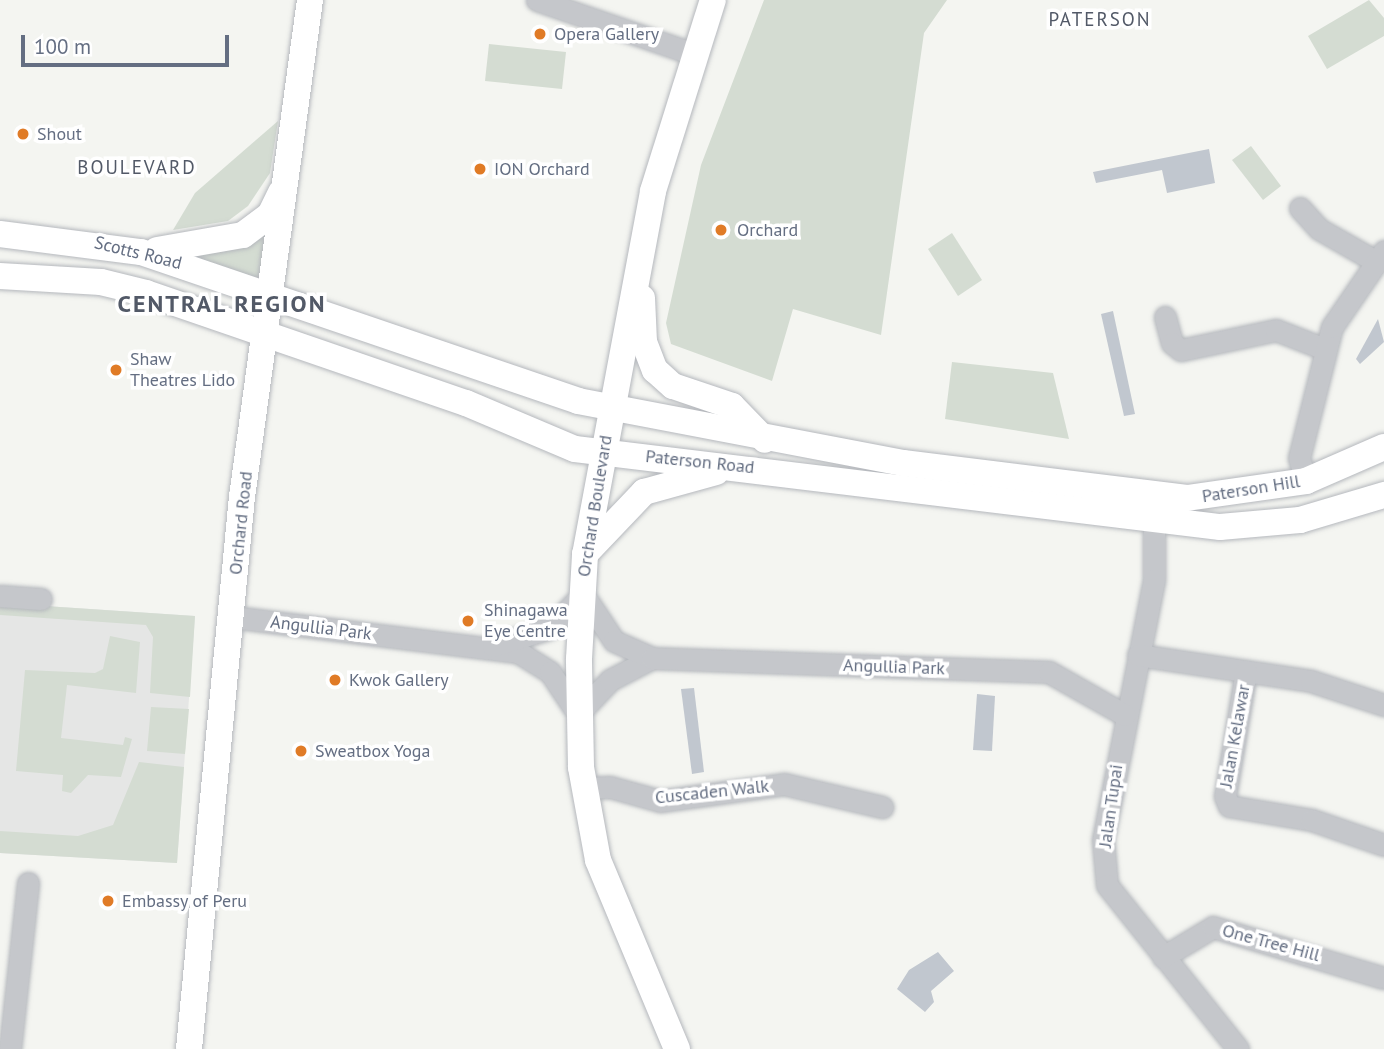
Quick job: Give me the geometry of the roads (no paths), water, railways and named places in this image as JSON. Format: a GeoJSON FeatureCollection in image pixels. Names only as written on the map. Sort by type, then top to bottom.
{"type":"FeatureCollection","features":[{"type":"Feature","properties":{"kind":"main road","name":"Orchard Road"},"geometry":{"type":"LineString","coordinates":[[190,1049],[232,617],[265,334],[310,0]]}},
{"type":"Feature","properties":{"kind":"main road","name":"Orchard Boulevard"},"geometry":{"type":"LineString","coordinates":[[677,1049],[613,907],[583,788],[578,714],[585,555],[610,408],[668,132],[713,0]]}},
{"type":"Feature","properties":{"kind":"main road"},"geometry":{"type":"LineString","coordinates":[[141,252],[243,236],[270,215],[288,178]]}},
{"type":"Feature","properties":{"kind":"main road","name":"Scotts Road"},"geometry":{"type":"LineString","coordinates":[[0,234],[141,252],[272,296]]}},
{"type":"Feature","properties":{"kind":"main road"},"geometry":{"type":"LineString","coordinates":[[642,250],[644,342],[655,370],[673,386],[745,414],[765,440]]}},
{"type":"Feature","properties":{"kind":"main road","name":"Scotts Road"},"geometry":{"type":"LineString","coordinates":[[0,276],[101,282],[265,334]]}},
{"type":"Feature","properties":{"kind":"main road","name":"Paterson Road"},"geometry":{"type":"LineString","coordinates":[[272,296],[444,358],[610,408],[698,420],[765,440],[1154,509]]}},
{"type":"Feature","properties":{"kind":"main road","name":"Paterson Road"},"geometry":{"type":"LineString","coordinates":[[265,334],[466,403],[537,436],[604,452],[1154,509]]}},
{"type":"Feature","properties":{"kind":"main road","name":"Paterson Hill"},"geometry":{"type":"LineString","coordinates":[[1154,509],[1272,488],[1302,470],[1384,447]]}},
{"type":"Feature","properties":{"kind":"main road"},"geometry":{"type":"LineString","coordinates":[[585,555],[644,492],[672,480],[753,467]]}},
{"type":"Feature","properties":{"kind":"main road","name":"Paterson Hill"},"geometry":{"type":"LineString","coordinates":[[1154,509],[1277,524],[1384,495]]}},
{"type":"Feature","properties":{"kind":"street"},"geometry":{"type":"LineString","coordinates":[[537,0],[696,47]]}},
{"type":"Feature","properties":{"kind":"street"},"geometry":{"type":"LineString","coordinates":[[569,0],[696,47]]}},
{"type":"Feature","properties":{"kind":"street"},"geometry":{"type":"LineString","coordinates":[[1300,208],[1319,229],[1380,256],[1325,349],[1302,470]]}},
{"type":"Feature","properties":{"kind":"street"},"geometry":{"type":"LineString","coordinates":[[1165,317],[1171,343],[1181,350],[1276,330],[1325,349]]}},
{"type":"Feature","properties":{"kind":"street","name":"Jalan Tupai"},"geometry":{"type":"LineString","coordinates":[[1154,509],[1154,580],[1125,715],[1103,840],[1107,885],[1238,1049]]}},
{"type":"Feature","properties":{"kind":"street","name":"Angullia Park"},"geometry":{"type":"LineString","coordinates":[[493,646],[550,628],[583,594],[614,641],[652,658],[1049,672],[1125,715]]}},
{"type":"Feature","properties":{"kind":"street"},"geometry":{"type":"LineString","coordinates":[[0,596],[41,599]]}},
{"type":"Feature","properties":{"kind":"street","name":"Angullia Park"},"geometry":{"type":"LineString","coordinates":[[232,617],[493,646],[534,659],[578,714],[610,680],[652,658]]}},
{"type":"Feature","properties":{"kind":"street"},"geometry":{"type":"LineString","coordinates":[[1138,655],[1311,681],[1384,705]]}},
{"type":"Feature","properties":{"kind":"street","name":"Jalan Kelawar"},"geometry":{"type":"LineString","coordinates":[[1246,671],[1225,796],[1229,806],[1312,820],[1384,845]]}},
{"type":"Feature","properties":{"kind":"street","name":"Cuscaden Walk"},"geometry":{"type":"LineString","coordinates":[[583,788],[610,787],[660,801],[784,785],[882,807]]}},
{"type":"Feature","properties":{"kind":"street"},"geometry":{"type":"LineString","coordinates":[[10,1049],[28,883]]}},
{"type":"Feature","properties":{"kind":"street","name":"One Tree Hill"},"geometry":{"type":"LineString","coordinates":[[1163,957],[1213,927],[1384,978]]}},
{"type":"Feature","properties":{"kind":"place","name":"Opera Gallery"},"geometry":{"type":"Point","coordinates":[540,34]}},
{"type":"Feature","properties":{"kind":"place","name":"Shout"},"geometry":{"type":"Point","coordinates":[23,134]}},
{"type":"Feature","properties":{"kind":"place","name":"ION Orchard"},"geometry":{"type":"Point","coordinates":[480,169]}},
{"type":"Feature","properties":{"kind":"place","name":"Orchard"},"geometry":{"type":"Point","coordinates":[721,230]}},
{"type":"Feature","properties":{"kind":"place","name":"Shaw Theatres Lido"},"geometry":{"type":"Point","coordinates":[116,370]}},
{"type":"Feature","properties":{"kind":"place","name":"Shinagawa Eye Centre"},"geometry":{"type":"Point","coordinates":[468,621]}},
{"type":"Feature","properties":{"kind":"place","name":"Kwok Gallery"},"geometry":{"type":"Point","coordinates":[335,680]}},
{"type":"Feature","properties":{"kind":"place","name":"Sweatbox Yoga"},"geometry":{"type":"Point","coordinates":[301,751]}},
{"type":"Feature","properties":{"kind":"place","name":"Embassy of Peru"},"geometry":{"type":"Point","coordinates":[108,901]}},
{"type":"Feature","properties":{"kind":"district","name":"PATERSON"},"geometry":{"type":"Point","coordinates":[1100,20]}},
{"type":"Feature","properties":{"kind":"district","name":"BOULEVARD"},"geometry":{"type":"Point","coordinates":[137,168]}},
{"type":"Feature","properties":{"kind":"district","name":"CENTRAL REGION"},"geometry":{"type":"Point","coordinates":[222,304]}}]}
